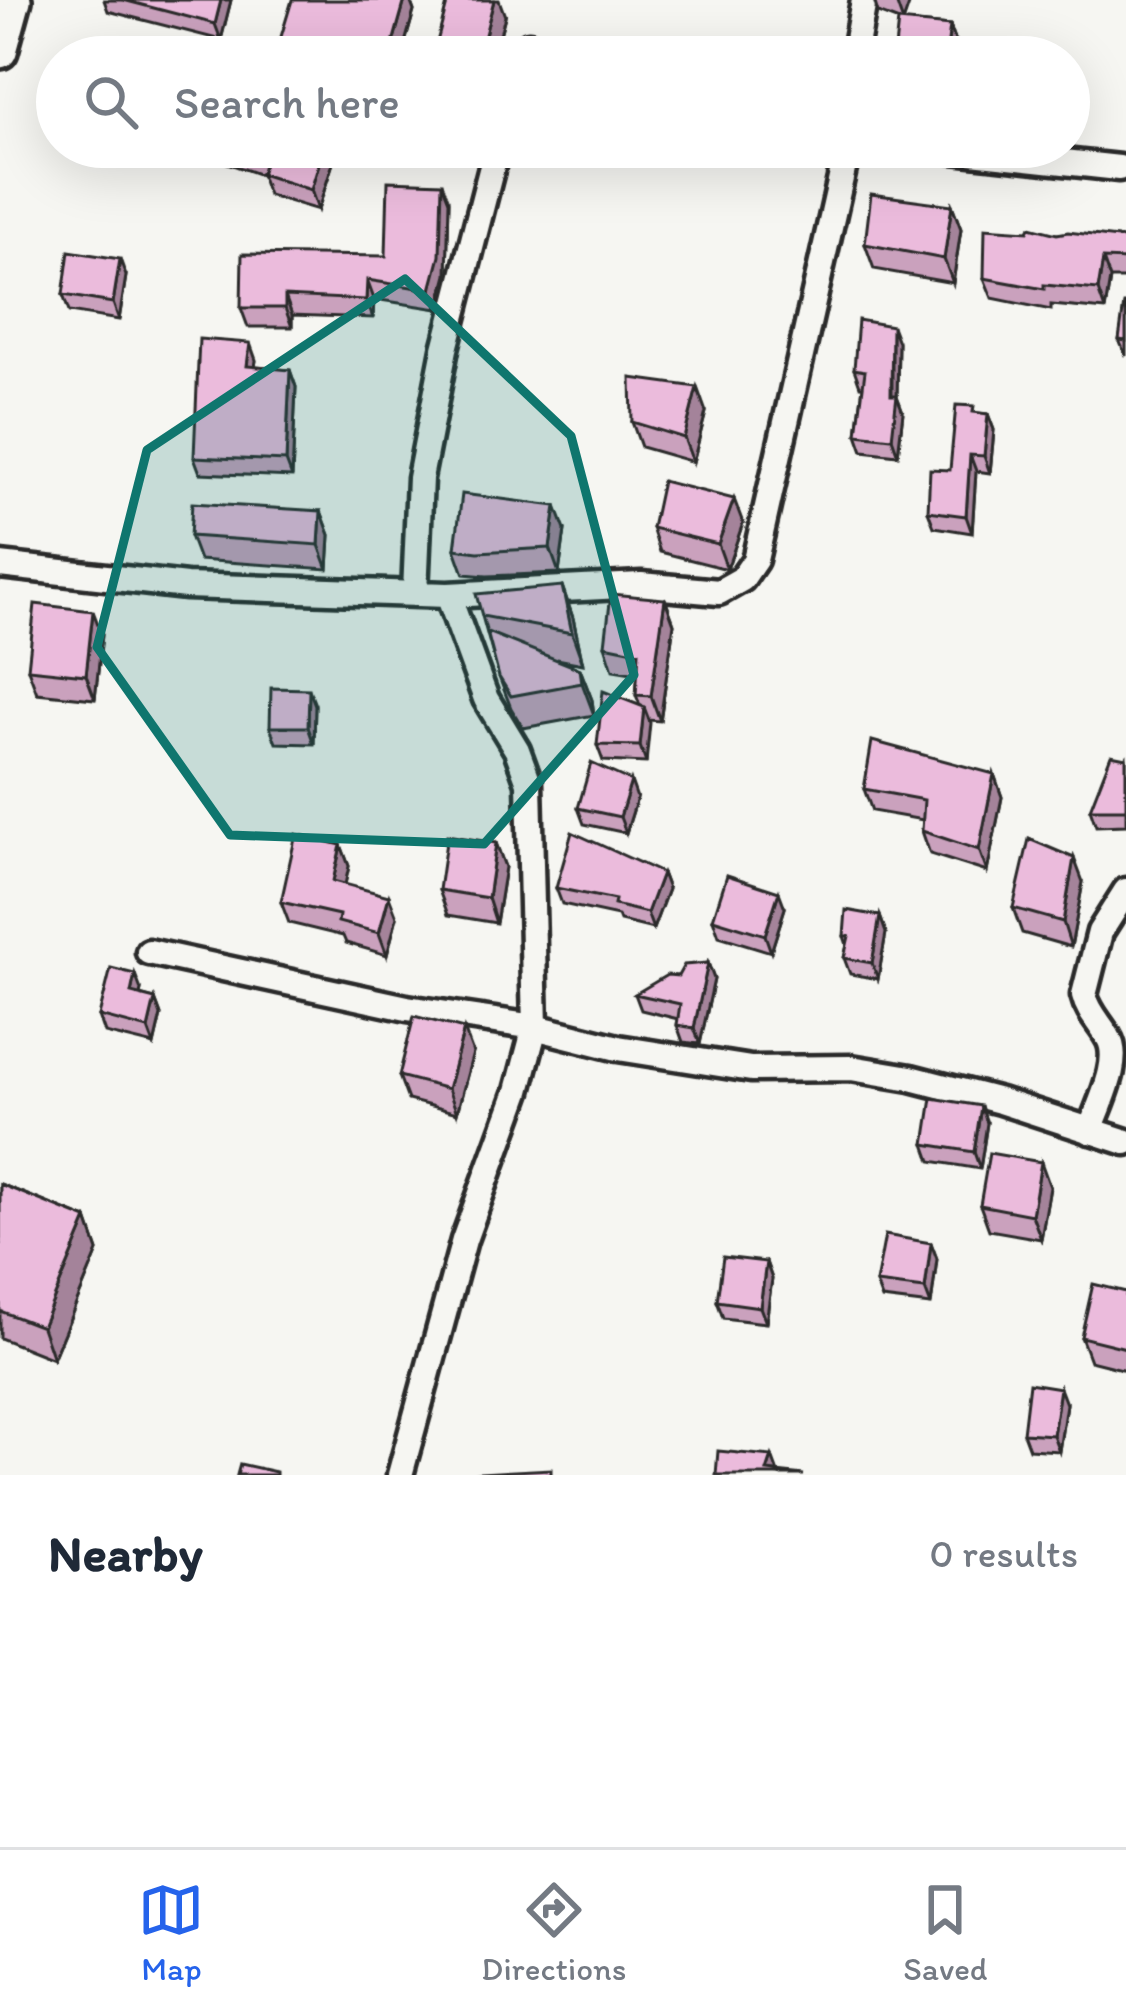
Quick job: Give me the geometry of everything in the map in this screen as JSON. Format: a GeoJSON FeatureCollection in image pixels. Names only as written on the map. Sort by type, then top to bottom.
{"type":"FeatureCollection","features":[{"type":"Feature","properties":{"kind":"street"},"geometry":{"type":"LineString","coordinates":[[0,51],[14,0]]}},
{"type":"Feature","properties":{"kind":"street"},"geometry":{"type":"LineString","coordinates":[[858,36],[864,0]]}},
{"type":"Feature","properties":{"kind":"street"},"geometry":{"type":"LineString","coordinates":[[1090,165],[1119,168]]}},
{"type":"Feature","properties":{"kind":"street"},"geometry":{"type":"LineString","coordinates":[[415,593],[420,478],[445,349],[492,168]]}},
{"type":"Feature","properties":{"kind":"street"},"geometry":{"type":"LineString","coordinates":[[0,565],[186,586],[448,595],[641,585],[719,592],[742,579],[755,560],[843,168]]}},
{"type":"Feature","properties":{"kind":"street"},"geometry":{"type":"LineString","coordinates":[[400,1475],[464,1240],[518,1091],[535,1027],[529,783],[517,750],[486,699],[448,595]]}},
{"type":"Feature","properties":{"kind":"street"},"geometry":{"type":"LineString","coordinates":[[1090,1131],[1113,1058],[1112,1042],[1084,995],[1100,932],[1126,891]]}},
{"type":"Feature","properties":{"kind":"street"},"geometry":{"type":"LineString","coordinates":[[149,952],[407,1008],[535,1027],[618,1048],[752,1069],[850,1068],[911,1078],[1126,1142]]}},
{"type":"Feature","properties":{"kind":"highlighted area"},"geometry":{"type":"Polygon","coordinates":[[[405,279],[571,436],[634,675],[484,844],[230,835],[97,647],[147,450],[405,279]]]}},
{"type":"Feature","properties":{"kind":"building"},"geometry":{"type":"Polygon","coordinates":[[[123,0],[221,0],[215,24],[123,0]]]}},
{"type":"Feature","properties":{"kind":"building"},"geometry":{"type":"Polygon","coordinates":[[[292,0],[405,0],[395,36],[281,36],[292,0]]]}},
{"type":"Feature","properties":{"kind":"building"},"geometry":{"type":"Polygon","coordinates":[[[448,0],[494,0],[485,36],[439,36],[448,0]]]}},
{"type":"Feature","properties":{"kind":"building"},"geometry":{"type":"Polygon","coordinates":[[[898,21],[950,26],[949,36],[896,36],[898,21]]]}},
{"type":"Feature","properties":{"kind":"building"},"geometry":{"type":"Polygon","coordinates":[[[263,168],[318,168],[311,190],[261,174],[263,168]]]}},
{"type":"Feature","properties":{"kind":"building"},"geometry":{"type":"Polygon","coordinates":[[[388,181],[442,183],[440,256],[431,290],[367,280],[366,300],[285,296],[285,308],[241,308],[242,254],[386,256],[388,181]]]}},
{"type":"Feature","properties":{"kind":"building"},"geometry":{"type":"Polygon","coordinates":[[[871,194],[952,205],[944,259],[865,244],[871,194]]]}},
{"type":"Feature","properties":{"kind":"building"},"geometry":{"type":"Polygon","coordinates":[[[1030,227],[1126,239],[1126,260],[1103,259],[1098,290],[1044,285],[1044,289],[984,278],[985,228],[1028,231],[1030,227]]]}},
{"type":"Feature","properties":{"kind":"building"},"geometry":{"type":"Polygon","coordinates":[[[69,251],[120,259],[113,303],[63,295],[69,251]]]}},
{"type":"Feature","properties":{"kind":"building"},"geometry":{"type":"Polygon","coordinates":[[[1126,304],[1126,341],[1119,340],[1126,304]]]}},
{"type":"Feature","properties":{"kind":"building"},"geometry":{"type":"Polygon","coordinates":[[[858,320],[892,326],[891,395],[897,395],[892,438],[857,434],[865,371],[854,369],[858,320]]]}},
{"type":"Feature","properties":{"kind":"building"},"geometry":{"type":"Polygon","coordinates":[[[199,339],[250,343],[247,366],[290,370],[286,461],[194,457],[199,339]]]}},
{"type":"Feature","properties":{"kind":"building"},"geometry":{"type":"Polygon","coordinates":[[[631,378],[697,387],[684,438],[632,422],[631,378]]]}},
{"type":"Feature","properties":{"kind":"building"},"geometry":{"type":"Polygon","coordinates":[[[956,405],[974,406],[973,412],[988,414],[984,456],[970,455],[966,516],[928,511],[930,469],[950,470],[956,405]]]}},
{"type":"Feature","properties":{"kind":"building"},"geometry":{"type":"Polygon","coordinates":[[[662,481],[734,499],[718,544],[652,528],[662,481]]]}},
{"type":"Feature","properties":{"kind":"building"},"geometry":{"type":"Polygon","coordinates":[[[462,494],[556,506],[550,548],[455,549],[462,494]]]}},
{"type":"Feature","properties":{"kind":"building"},"geometry":{"type":"Polygon","coordinates":[[[192,503],[321,511],[319,545],[190,536],[192,503]]]}},
{"type":"Feature","properties":{"kind":"building"},"geometry":{"type":"Polygon","coordinates":[[[562,586],[572,633],[482,616],[476,594],[562,586]]]}},
{"type":"Feature","properties":{"kind":"building"},"geometry":{"type":"Polygon","coordinates":[[[611,594],[665,599],[651,696],[636,695],[639,652],[605,645],[611,594]]]}},
{"type":"Feature","properties":{"kind":"building"},"geometry":{"type":"Polygon","coordinates":[[[35,604],[93,611],[86,675],[28,669],[35,604]]]}},
{"type":"Feature","properties":{"kind":"building"},"geometry":{"type":"Polygon","coordinates":[[[487,632],[580,669],[582,683],[511,696],[499,677],[487,632]]]}},
{"type":"Feature","properties":{"kind":"building"},"geometry":{"type":"Polygon","coordinates":[[[271,688],[309,689],[308,727],[270,727],[271,688]]]}},
{"type":"Feature","properties":{"kind":"building"},"geometry":{"type":"Polygon","coordinates":[[[603,691],[644,707],[640,746],[597,745],[603,691]]]}},
{"type":"Feature","properties":{"kind":"building"},"geometry":{"type":"Polygon","coordinates":[[[872,741],[994,774],[979,850],[922,831],[924,800],[864,789],[872,741]]]}},
{"type":"Feature","properties":{"kind":"building"},"geometry":{"type":"Polygon","coordinates":[[[1111,755],[1126,758],[1126,809],[1090,809],[1111,755]]]}},
{"type":"Feature","properties":{"kind":"building"},"geometry":{"type":"Polygon","coordinates":[[[591,763],[631,781],[620,817],[578,808],[591,763]]]}},
{"type":"Feature","properties":{"kind":"building"},"geometry":{"type":"Polygon","coordinates":[[[572,832],[662,873],[647,913],[614,905],[615,900],[556,888],[572,832]]]}},
{"type":"Feature","properties":{"kind":"building"},"geometry":{"type":"Polygon","coordinates":[[[296,834],[341,845],[333,881],[389,896],[379,933],[338,922],[339,915],[281,902],[296,834]]]}},
{"type":"Feature","properties":{"kind":"building"},"geometry":{"type":"Polygon","coordinates":[[[447,835],[496,843],[488,898],[439,890],[447,835]]]}},
{"type":"Feature","properties":{"kind":"building"},"geometry":{"type":"Polygon","coordinates":[[[1029,839],[1074,858],[1063,922],[1013,908],[1029,839]]]}},
{"type":"Feature","properties":{"kind":"building"},"geometry":{"type":"Polygon","coordinates":[[[727,875],[779,892],[765,935],[713,919],[727,875]]]}},
{"type":"Feature","properties":{"kind":"building"},"geometry":{"type":"Polygon","coordinates":[[[846,910],[880,916],[872,963],[844,958],[849,936],[844,936],[846,910]]]}},
{"type":"Feature","properties":{"kind":"building"},"geometry":{"type":"Polygon","coordinates":[[[708,963],[694,1028],[677,1025],[680,1004],[635,994],[667,975],[678,976],[684,965],[708,963]]]}},
{"type":"Feature","properties":{"kind":"building"},"geometry":{"type":"Polygon","coordinates":[[[111,968],[135,974],[131,993],[155,999],[148,1029],[99,1016],[111,968]]]}},
{"type":"Feature","properties":{"kind":"building"},"geometry":{"type":"Polygon","coordinates":[[[414,1016],[464,1029],[448,1089],[399,1076],[414,1016]]]}},
{"type":"Feature","properties":{"kind":"building"},"geometry":{"type":"Polygon","coordinates":[[[932,1098],[981,1106],[974,1152],[925,1144],[932,1098]]]}},
{"type":"Feature","properties":{"kind":"building"},"geometry":{"type":"Polygon","coordinates":[[[989,1153],[1041,1162],[1032,1215],[980,1205],[989,1153]]]}},
{"type":"Feature","properties":{"kind":"building"},"geometry":{"type":"Polygon","coordinates":[[[0,1184],[87,1219],[42,1327],[0,1311],[0,1184]]]}},
{"type":"Feature","properties":{"kind":"building"},"geometry":{"type":"Polygon","coordinates":[[[885,1235],[931,1243],[925,1289],[876,1283],[885,1235]]]}},
{"type":"Feature","properties":{"kind":"building"},"geometry":{"type":"Polygon","coordinates":[[[723,1257],[766,1262],[760,1307],[717,1301],[723,1257]]]}},
{"type":"Feature","properties":{"kind":"building"},"geometry":{"type":"Polygon","coordinates":[[[1093,1284],[1126,1292],[1126,1348],[1081,1337],[1093,1284]]]}},
{"type":"Feature","properties":{"kind":"building"},"geometry":{"type":"Polygon","coordinates":[[[1029,1383],[1060,1388],[1053,1435],[1023,1433],[1029,1383]]]}},
{"type":"Feature","properties":{"kind":"building"},"geometry":{"type":"Polygon","coordinates":[[[718,1451],[772,1456],[767,1471],[804,1475],[716,1475],[718,1451]]]}},
{"type":"Feature","properties":{"kind":"building"},"geometry":{"type":"Polygon","coordinates":[[[240,1464],[276,1472],[276,1475],[237,1475],[240,1464]]]}},
{"type":"Feature","properties":{"kind":"building"},"geometry":{"type":"Polygon","coordinates":[[[551,1469],[551,1475],[478,1473],[551,1469]]]}}]}
